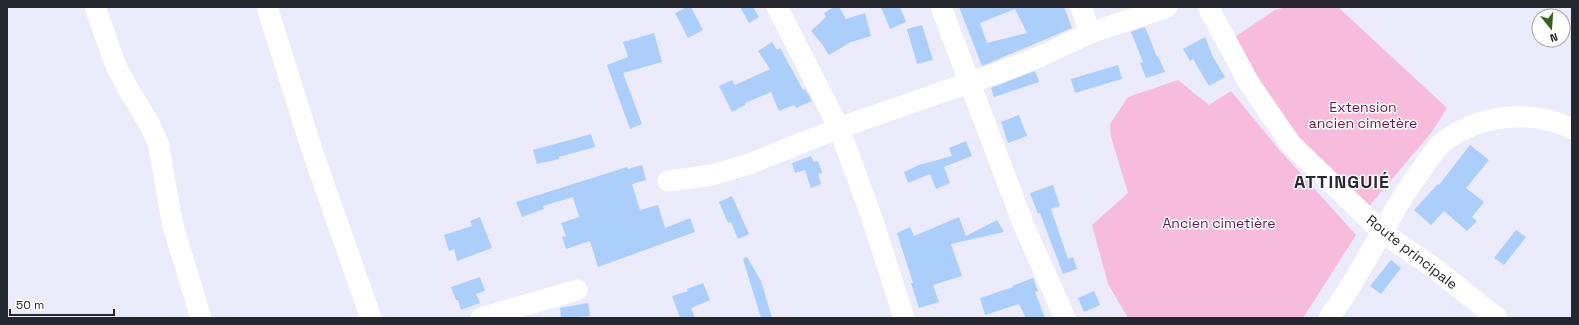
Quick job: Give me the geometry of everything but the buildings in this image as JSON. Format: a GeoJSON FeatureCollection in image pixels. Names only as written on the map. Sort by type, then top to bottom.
{"type":"FeatureCollection","features":[{"type":"Feature","properties":{"kind":"street"},"geometry":{"type":"LineString","coordinates":[[95,7],[116,66],[158,143],[173,226],[201,318]]}},
{"type":"Feature","properties":{"kind":"street"},"geometry":{"type":"LineString","coordinates":[[267,7],[313,153],[371,318]]}},
{"type":"Feature","properties":{"kind":"street"},"geometry":{"type":"LineString","coordinates":[[777,7],[839,128],[873,221],[904,318]]}},
{"type":"Feature","properties":{"kind":"street"},"geometry":{"type":"LineString","coordinates":[[941,7],[1024,226],[1065,318]]}},
{"type":"Feature","properties":{"kind":"street"},"geometry":{"type":"LineString","coordinates":[[1081,7],[1090,34]]}},
{"type":"Feature","properties":{"kind":"street"},"geometry":{"type":"LineString","coordinates":[[668,180],[712,175],[750,164],[839,128],[1003,71],[1039,57],[1090,34],[1167,7]]}},
{"type":"Feature","properties":{"kind":"street","name":"Route principale"},"geometry":{"type":"LineString","coordinates":[[1208,7],[1249,83],[1291,144],[1382,232],[1434,268],[1497,318]]}},
{"type":"Feature","properties":{"kind":"street"},"geometry":{"type":"LineString","coordinates":[[1329,318],[1354,281],[1413,181],[1442,143],[1461,131],[1484,121],[1509,117],[1538,118],[1572,129]]}},
{"type":"Feature","properties":{"kind":"street"},"geometry":{"type":"LineString","coordinates":[[480,318],[577,290]]}},
{"type":"Feature","properties":{"kind":"green space","name":"Extension ancien cimetère"},"geometry":{"type":"Polygon","coordinates":[[[1286,7],[1338,7],[1447,108],[1431,133],[1366,210],[1270,107],[1232,39],[1275,10],[1286,7]]]}},
{"type":"Feature","properties":{"kind":"green space","name":"Ancien cimetière"},"geometry":{"type":"Polygon","coordinates":[[[1178,80],[1209,105],[1231,91],[1276,146],[1356,235],[1303,318],[1128,318],[1108,284],[1092,225],[1128,193],[1111,137],[1110,124],[1128,97],[1178,80]]]}},
{"type":"Feature","properties":{"kind":"district","name":"ATTINGUIÉ"},"geometry":{"type":"Point","coordinates":[1342,181]}}]}
